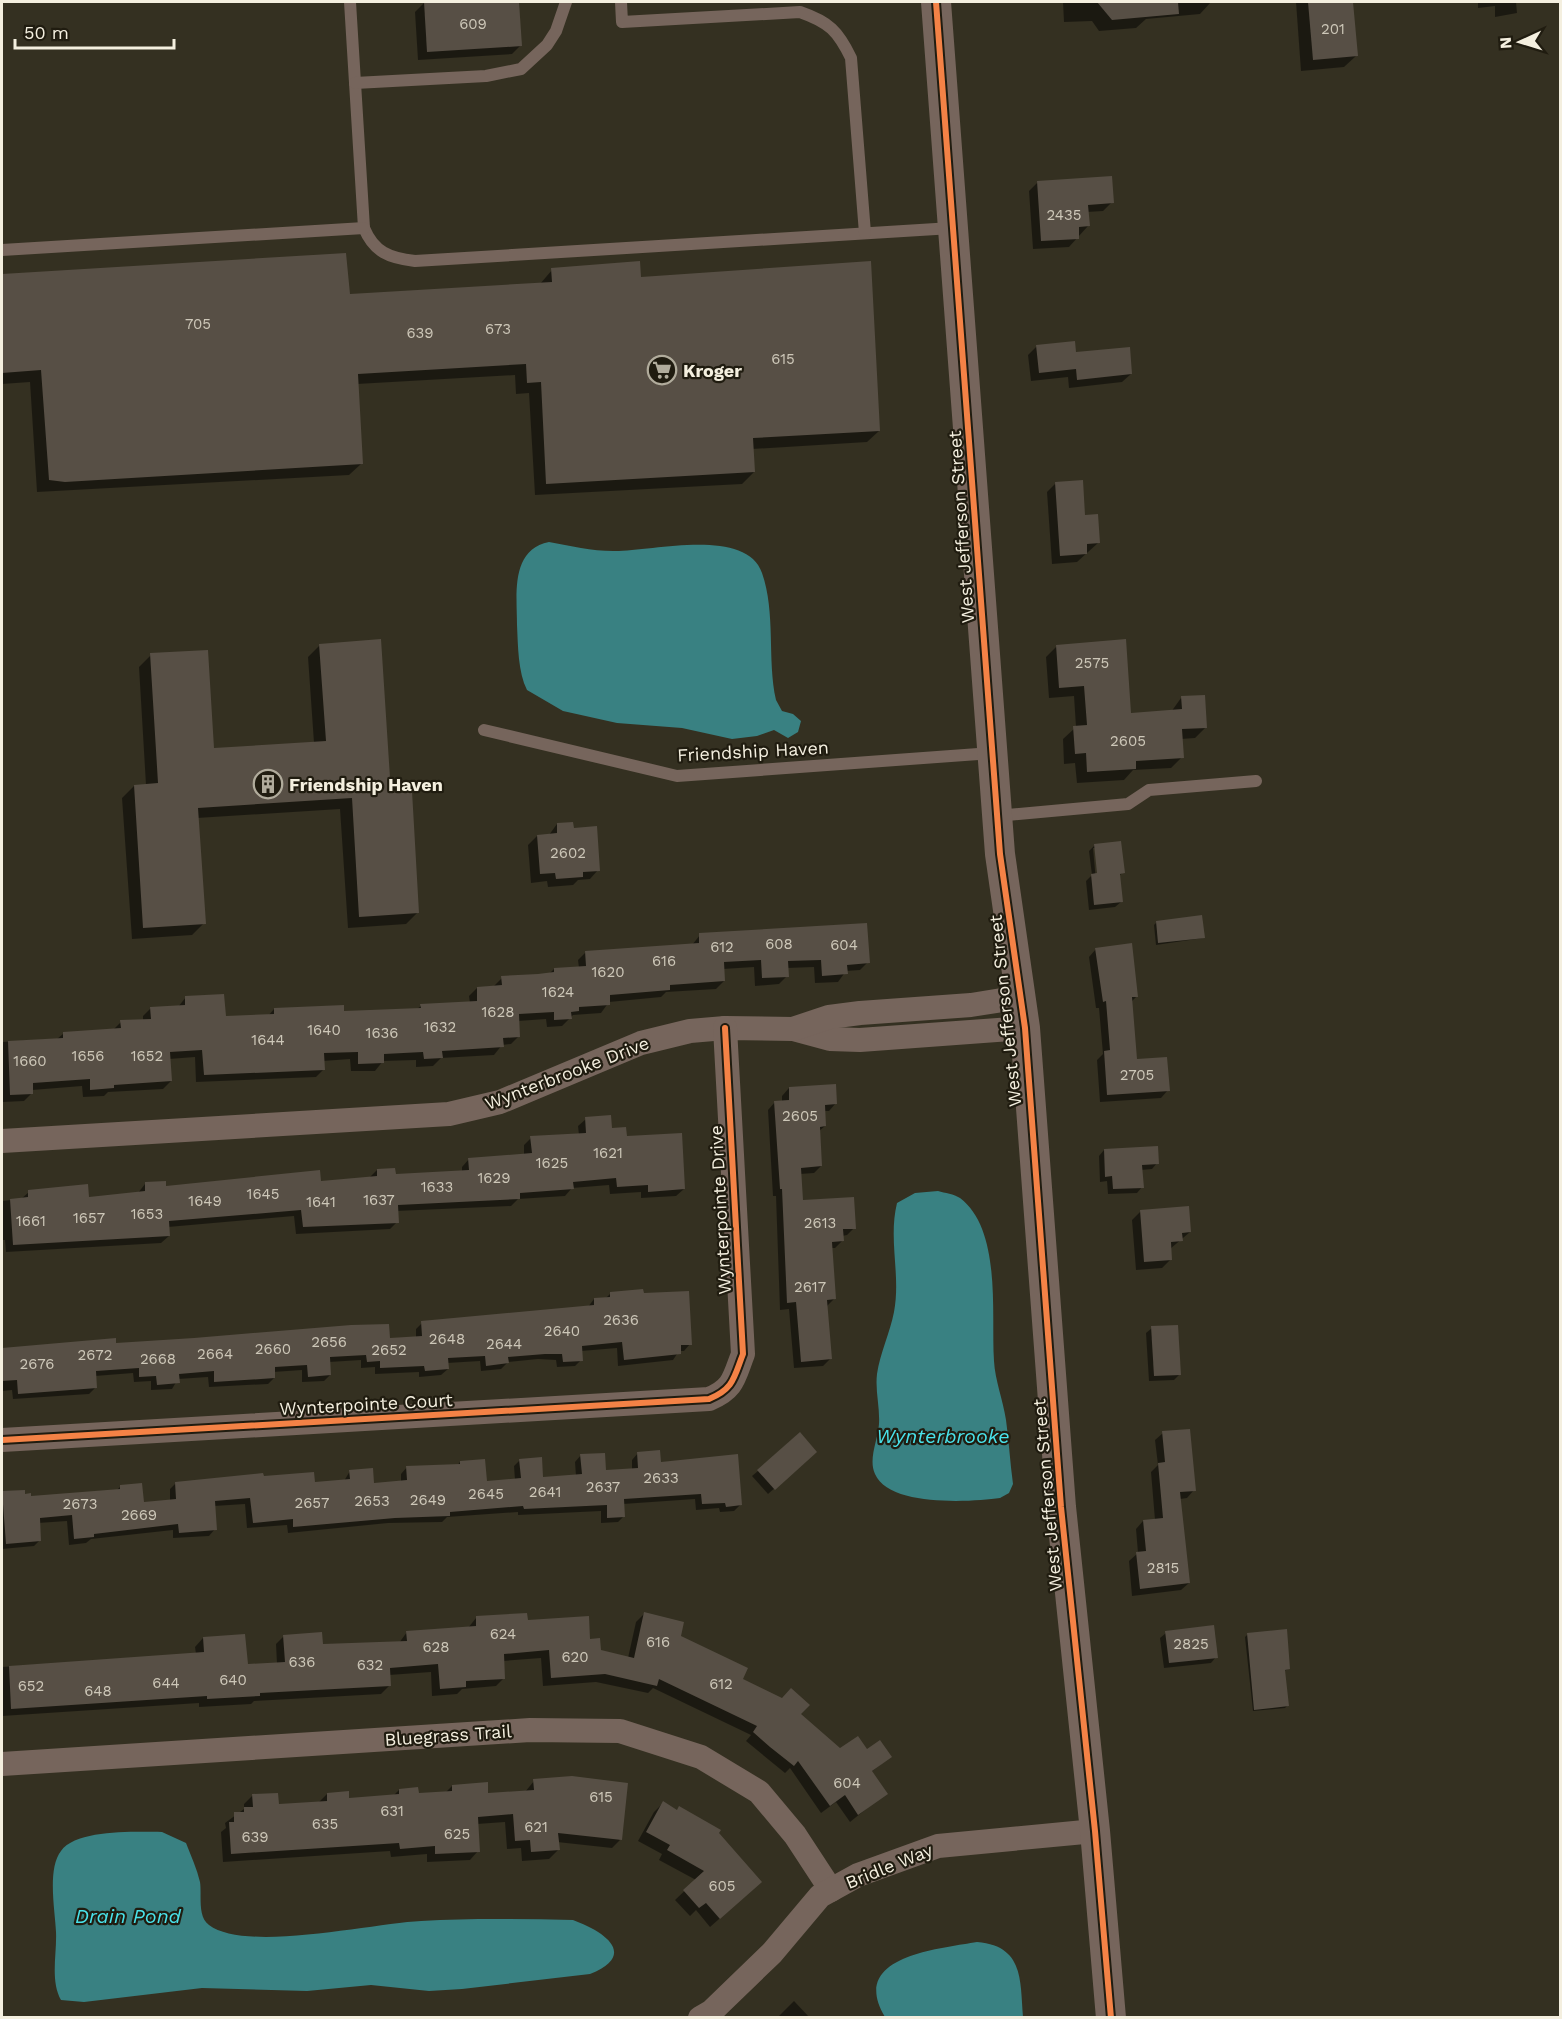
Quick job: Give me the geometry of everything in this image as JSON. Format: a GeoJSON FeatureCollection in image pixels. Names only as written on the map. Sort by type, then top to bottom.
{"type":"FeatureCollection","features":[{"type":"Feature","properties":{"kind":"street","name":"West Jefferson Street"},"geometry":{"type":"LineString","coordinates":[[936,2],[997,816],[1025,1028],[1061,1507],[1095,1830],[1111,2018]]}},
{"type":"Feature","properties":{"kind":"street","name":"Wynterbrooke Drive"},"geometry":{"type":"LineString","coordinates":[[2,1141],[449,1114],[500,1102],[641,1043],[690,1031],[725,1028],[793,1029],[829,1017],[860,1012],[971,1005],[1022,998]]}},
{"type":"Feature","properties":{"kind":"street","name":"Wynterpointe Drive"},"geometry":{"type":"LineString","coordinates":[[725,1028],[744,1354],[730,1388]]}},
{"type":"Feature","properties":{"kind":"street"},"geometry":{"type":"LineString","coordinates":[[793,1029],[830,1039],[860,1040],[1025,1028]]}},
{"type":"Feature","properties":{"kind":"street","name":"Wynterpointe Court"},"geometry":{"type":"LineString","coordinates":[[2,1440],[710,1399],[730,1388]]}},
{"type":"Feature","properties":{"kind":"street","name":"Bluegrass Trail"},"geometry":{"type":"LineString","coordinates":[[2,1764],[530,1730],[620,1731],[701,1756],[759,1792],[795,1835],[831,1890]]}},
{"type":"Feature","properties":{"kind":"street","name":"Bridle Way"},"geometry":{"type":"LineString","coordinates":[[700,2018],[712,2011],[772,1953],[820,1896],[858,1875],[938,1846],[1095,1830]]}},
{"type":"Feature","properties":{"kind":"lane"},"geometry":{"type":"LineString","coordinates":[[350,2],[364,228],[370,243],[395,259],[415,261],[952,228]]}},
{"type":"Feature","properties":{"kind":"lane"},"geometry":{"type":"LineString","coordinates":[[355,83],[486,76],[521,69],[547,45],[559,23],[566,2]]}},
{"type":"Feature","properties":{"kind":"lane"},"geometry":{"type":"LineString","coordinates":[[621,2],[622,22],[800,12],[820,19],[839,35],[851,58],[865,233]]}},
{"type":"Feature","properties":{"kind":"lane"},"geometry":{"type":"LineString","coordinates":[[2,250],[364,228]]}},
{"type":"Feature","properties":{"kind":"lane","name":"Friendship Haven"},"geometry":{"type":"LineString","coordinates":[[484,730],[676,776],[992,753]]}},
{"type":"Feature","properties":{"kind":"lane"},"geometry":{"type":"LineString","coordinates":[[997,816],[1128,804],[1149,790],[1256,781]]}},
{"type":"Feature","properties":{"kind":"water"},"geometry":{"type":"Polygon","coordinates":[[[549,542],[613,551],[672,546],[717,546],[737,550],[752,559],[762,573],[769,604],[773,684],[776,700],[782,711],[793,714],[801,721],[798,732],[788,738],[774,730],[757,736],[732,739],[682,728],[617,723],[563,711],[527,690],[518,650],[518,575],[528,554],[536,547],[549,542]]]}},
{"type":"Feature","properties":{"kind":"water","name":"Wynterbrooke"},"geometry":{"type":"Polygon","coordinates":[[[938,1191],[960,1198],[973,1212],[983,1230],[988,1251],[992,1274],[995,1368],[1006,1420],[1013,1484],[1009,1493],[1000,1498],[951,1501],[913,1497],[883,1485],[873,1468],[879,1424],[877,1374],[896,1298],[894,1230],[897,1203],[915,1193],[938,1191]]]}},
{"type":"Feature","properties":{"kind":"water","name":"Drain Pond"},"geometry":{"type":"Polygon","coordinates":[[[162,1832],[186,1843],[200,1882],[201,1905],[205,1921],[227,1933],[280,1937],[421,1921],[573,1920],[595,1930],[611,1944],[614,1951],[612,1959],[605,1966],[590,1974],[462,1989],[429,1991],[371,1985],[307,1991],[202,1988],[84,2002],[61,2000],[55,1975],[56,1932],[53,1879],[54,1868],[61,1851],[69,1844],[93,1835],[162,1832]]]}},
{"type":"Feature","properties":{"kind":"water"},"geometry":{"type":"Polygon","coordinates":[[[977,1942],[1004,1950],[1017,1967],[1023,2017],[885,2017],[877,1997],[878,1981],[888,1968],[902,1959],[921,1953],[977,1942]]]}},
{"type":"Feature","properties":{"kind":"building"},"geometry":{"type":"Polygon","coordinates":[[[424,2],[519,2],[522,46],[427,52],[424,2]]]}},
{"type":"Feature","properties":{"kind":"building"},"geometry":{"type":"Polygon","coordinates":[[[1097,2],[1178,2],[1179,14],[1112,20],[1097,2]]]}},
{"type":"Feature","properties":{"kind":"building"},"geometry":{"type":"Polygon","coordinates":[[[1308,2],[1353,2],[1358,56],[1313,60],[1308,2]]]}},
{"type":"Feature","properties":{"kind":"building"},"geometry":{"type":"Polygon","coordinates":[[[1112,176],[1114,203],[1088,205],[1090,226],[1079,227],[1079,239],[1041,241],[1037,181],[1112,176]]]}},
{"type":"Feature","properties":{"kind":"building"},"geometry":{"type":"Polygon","coordinates":[[[346,253],[350,294],[552,282],[551,268],[640,261],[641,277],[871,261],[880,431],[753,438],[755,472],[546,484],[541,382],[527,383],[526,364],[358,374],[363,464],[65,482],[49,480],[41,370],[2,373],[2,274],[346,253]]]}},
{"type":"Feature","properties":{"kind":"building"},"geometry":{"type":"Polygon","coordinates":[[[1075,341],[1076,352],[1130,347],[1132,374],[1077,380],[1076,369],[1039,373],[1036,345],[1075,341]]]}},
{"type":"Feature","properties":{"kind":"building"},"geometry":{"type":"Polygon","coordinates":[[[1083,480],[1085,515],[1098,514],[1100,543],[1087,544],[1087,554],[1060,556],[1055,482],[1083,480]]]}},
{"type":"Feature","properties":{"kind":"building","name":"Friendship Haven"},"geometry":{"type":"Polygon","coordinates":[[[381,639],[391,793],[412,791],[419,913],[359,917],[352,798],[198,808],[206,924],[143,928],[134,785],[158,783],[150,653],[208,650],[214,748],[326,741],[319,644],[381,639]]]}},
{"type":"Feature","properties":{"kind":"building"},"geometry":{"type":"Polygon","coordinates":[[[1126,639],[1131,713],[1182,709],[1181,696],[1205,695],[1207,728],[1182,729],[1184,758],[1136,761],[1136,769],[1087,772],[1086,753],[1075,754],[1073,726],[1087,725],[1084,686],[1059,688],[1056,645],[1126,639]]]}},
{"type":"Feature","properties":{"kind":"building"},"geometry":{"type":"Polygon","coordinates":[[[573,822],[574,828],[597,826],[600,871],[583,872],[583,877],[556,879],[555,873],[540,874],[537,835],[557,833],[557,823],[573,822]]]}},
{"type":"Feature","properties":{"kind":"building"},"geometry":{"type":"Polygon","coordinates":[[[1121,841],[1125,873],[1120,874],[1123,902],[1094,905],[1091,874],[1097,873],[1094,844],[1121,841]]]}},
{"type":"Feature","properties":{"kind":"building"},"geometry":{"type":"Polygon","coordinates":[[[1202,915],[1205,938],[1158,943],[1156,921],[1202,915]]]}},
{"type":"Feature","properties":{"kind":"building"},"geometry":{"type":"Polygon","coordinates":[[[867,923],[870,963],[847,965],[848,974],[822,976],[821,960],[788,961],[789,977],[762,978],[761,960],[724,962],[725,981],[670,985],[670,990],[610,995],[610,1005],[579,1007],[579,1011],[571,1012],[572,1019],[554,1020],[554,1012],[519,1014],[520,1037],[503,1038],[504,1047],[442,1051],[443,1058],[424,1059],[423,1052],[384,1054],[384,1063],[358,1064],[358,1052],[324,1053],[325,1070],[204,1075],[202,1050],[170,1052],[172,1081],[114,1085],[114,1088],[90,1090],[90,1079],[33,1083],[33,1094],[10,1095],[8,1041],[63,1038],[63,1032],[121,1028],[120,1020],[151,1019],[150,1007],[185,1005],[185,996],[224,994],[226,1016],[274,1014],[274,1008],[344,1005],[344,1011],[421,1008],[420,1004],[477,1001],[477,987],[502,985],[501,976],[538,974],[554,972],[554,968],[586,966],[585,951],[699,943],[699,933],[867,923]]]}},
{"type":"Feature","properties":{"kind":"building"},"geometry":{"type":"Polygon","coordinates":[[[1132,943],[1138,997],[1132,997],[1137,1059],[1167,1057],[1170,1091],[1107,1095],[1104,1051],[1110,1050],[1106,1001],[1103,1002],[1095,948],[1132,943]]]}},
{"type":"Feature","properties":{"kind":"building"},"geometry":{"type":"Polygon","coordinates":[[[836,1084],[837,1104],[825,1105],[826,1126],[820,1127],[822,1166],[801,1168],[803,1200],[854,1197],[856,1229],[843,1229],[844,1241],[832,1242],[836,1299],[827,1300],[832,1359],[801,1362],[796,1302],[787,1303],[782,1189],[780,1189],[774,1101],[789,1100],[789,1087],[836,1084]]]}},
{"type":"Feature","properties":{"kind":"building"},"geometry":{"type":"Polygon","coordinates":[[[611,1115],[612,1128],[626,1127],[627,1136],[682,1133],[685,1189],[648,1192],[648,1185],[617,1187],[616,1178],[573,1182],[574,1189],[520,1193],[520,1199],[398,1205],[399,1223],[303,1227],[301,1210],[169,1221],[170,1236],[13,1245],[10,1199],[28,1197],[28,1190],[88,1184],[89,1197],[145,1191],[145,1182],[166,1181],[166,1186],[320,1170],[321,1181],[377,1176],[377,1169],[395,1168],[396,1174],[469,1170],[468,1158],[532,1153],[530,1136],[586,1133],[585,1117],[611,1115]]]}},
{"type":"Feature","properties":{"kind":"building"},"geometry":{"type":"Polygon","coordinates":[[[1158,1146],[1159,1164],[1142,1165],[1144,1188],[1113,1189],[1112,1176],[1105,1177],[1104,1149],[1158,1146]]]}},
{"type":"Feature","properties":{"kind":"building"},"geometry":{"type":"Polygon","coordinates":[[[1189,1206],[1191,1232],[1182,1233],[1183,1241],[1171,1242],[1172,1260],[1144,1262],[1140,1210],[1189,1206]]]}},
{"type":"Feature","properties":{"kind":"building"},"geometry":{"type":"Polygon","coordinates":[[[643,1289],[644,1293],[689,1291],[692,1345],[681,1345],[681,1354],[624,1360],[622,1342],[582,1346],[583,1361],[563,1362],[562,1354],[545,1354],[508,1357],[509,1363],[486,1366],[485,1356],[448,1358],[449,1369],[425,1371],[424,1366],[380,1368],[380,1361],[367,1362],[366,1355],[330,1357],[331,1375],[308,1377],[307,1365],[275,1367],[275,1378],[214,1382],[214,1371],[179,1374],[180,1383],[157,1385],[156,1376],[139,1377],[139,1368],[96,1371],[97,1388],[18,1394],[17,1380],[2,1381],[2,1348],[116,1338],[116,1343],[194,1338],[351,1325],[389,1324],[390,1338],[422,1336],[421,1321],[594,1305],[594,1298],[610,1297],[610,1292],[643,1289]]]}},
{"type":"Feature","properties":{"kind":"building"},"geometry":{"type":"Polygon","coordinates":[[[1178,1325],[1181,1375],[1154,1376],[1151,1326],[1178,1325]]]}},
{"type":"Feature","properties":{"kind":"building"},"geometry":{"type":"Polygon","coordinates":[[[1190,1429],[1196,1491],[1180,1492],[1190,1583],[1140,1589],[1136,1552],[1146,1551],[1143,1520],[1163,1518],[1158,1463],[1165,1462],[1162,1431],[1190,1429]]]}},
{"type":"Feature","properties":{"kind":"building"},"geometry":{"type":"Polygon","coordinates":[[[800,1432],[817,1452],[775,1490],[757,1470],[800,1432]]]}},
{"type":"Feature","properties":{"kind":"building"},"geometry":{"type":"Polygon","coordinates":[[[660,1450],[661,1462],[738,1454],[742,1505],[726,1507],[725,1503],[702,1504],[701,1494],[624,1499],[625,1517],[607,1518],[607,1505],[524,1509],[523,1506],[450,1512],[450,1516],[395,1518],[293,1527],[293,1519],[253,1523],[250,1498],[215,1501],[217,1530],[179,1533],[178,1524],[94,1534],[94,1537],[74,1539],[72,1515],[40,1518],[41,1541],[6,1544],[2,1491],[25,1490],[25,1494],[31,1493],[31,1496],[120,1489],[120,1485],[142,1483],[144,1502],[176,1499],[175,1482],[263,1473],[264,1476],[314,1472],[315,1482],[350,1479],[349,1470],[373,1468],[374,1483],[407,1480],[406,1466],[460,1464],[460,1461],[485,1459],[487,1481],[521,1478],[519,1459],[542,1457],[543,1477],[582,1474],[580,1454],[605,1453],[606,1470],[638,1468],[637,1452],[660,1450]]]}},
{"type":"Feature","properties":{"kind":"building"},"geometry":{"type":"Polygon","coordinates":[[[644,1612],[684,1622],[681,1636],[748,1668],[743,1679],[782,1698],[791,1688],[810,1705],[801,1714],[840,1748],[858,1736],[867,1749],[880,1740],[892,1757],[872,1771],[888,1794],[858,1815],[845,1795],[830,1806],[798,1761],[794,1766],[753,1732],[757,1726],[659,1679],[657,1686],[605,1674],[551,1678],[549,1650],[504,1654],[505,1679],[466,1681],[466,1687],[440,1689],[438,1664],[390,1668],[391,1686],[260,1693],[260,1696],[207,1699],[207,1696],[11,1709],[9,1666],[204,1652],[203,1637],[245,1634],[248,1664],[285,1662],[283,1635],[322,1632],[323,1644],[407,1641],[406,1631],[476,1626],[476,1616],[527,1613],[528,1620],[589,1616],[590,1639],[600,1638],[601,1650],[634,1658],[644,1612]]]}},
{"type":"Feature","properties":{"kind":"building"},"geometry":{"type":"Polygon","coordinates":[[[1214,1625],[1218,1658],[1169,1663],[1165,1631],[1214,1625]]]}},
{"type":"Feature","properties":{"kind":"building"},"geometry":{"type":"Polygon","coordinates":[[[1287,1629],[1290,1669],[1285,1670],[1289,1706],[1254,1710],[1247,1633],[1287,1629]]]}},
{"type":"Feature","properties":{"kind":"building"},"geometry":{"type":"Polygon","coordinates":[[[572,1776],[628,1783],[622,1840],[558,1833],[560,1850],[531,1852],[530,1840],[515,1841],[513,1814],[478,1817],[480,1852],[435,1854],[435,1846],[400,1849],[399,1843],[231,1854],[229,1822],[234,1822],[234,1812],[244,1812],[244,1807],[253,1807],[252,1794],[278,1793],[279,1804],[327,1801],[327,1793],[349,1791],[349,1798],[399,1794],[399,1789],[418,1787],[419,1793],[452,1791],[452,1785],[488,1782],[488,1793],[534,1790],[533,1779],[572,1776]]]}},
{"type":"Feature","properties":{"kind":"building"},"geometry":{"type":"Polygon","coordinates":[[[663,1801],[677,1810],[679,1806],[721,1830],[719,1833],[762,1882],[720,1919],[706,1903],[699,1908],[683,1890],[704,1871],[667,1850],[670,1845],[646,1832],[663,1801]]]}},
{"type":"Feature","properties":{"kind":"cycle path"},"geometry":{"type":"LineString","coordinates":[[936,2],[1000,854],[1025,1028],[1061,1507],[1095,1831],[1111,2018]]}},
{"type":"Feature","properties":{"kind":"cycle path"},"geometry":{"type":"LineString","coordinates":[[2,1440],[709,1399],[717,1395],[724,1391],[732,1381],[743,1354],[725,1028]]}},
{"type":"Feature","properties":{"kind":"place","name":"Kroger"},"geometry":{"type":"Point","coordinates":[662,370]}},
{"type":"Feature","properties":{"kind":"place","name":"Friendship Haven"},"geometry":{"type":"Point","coordinates":[268,784]}}]}
